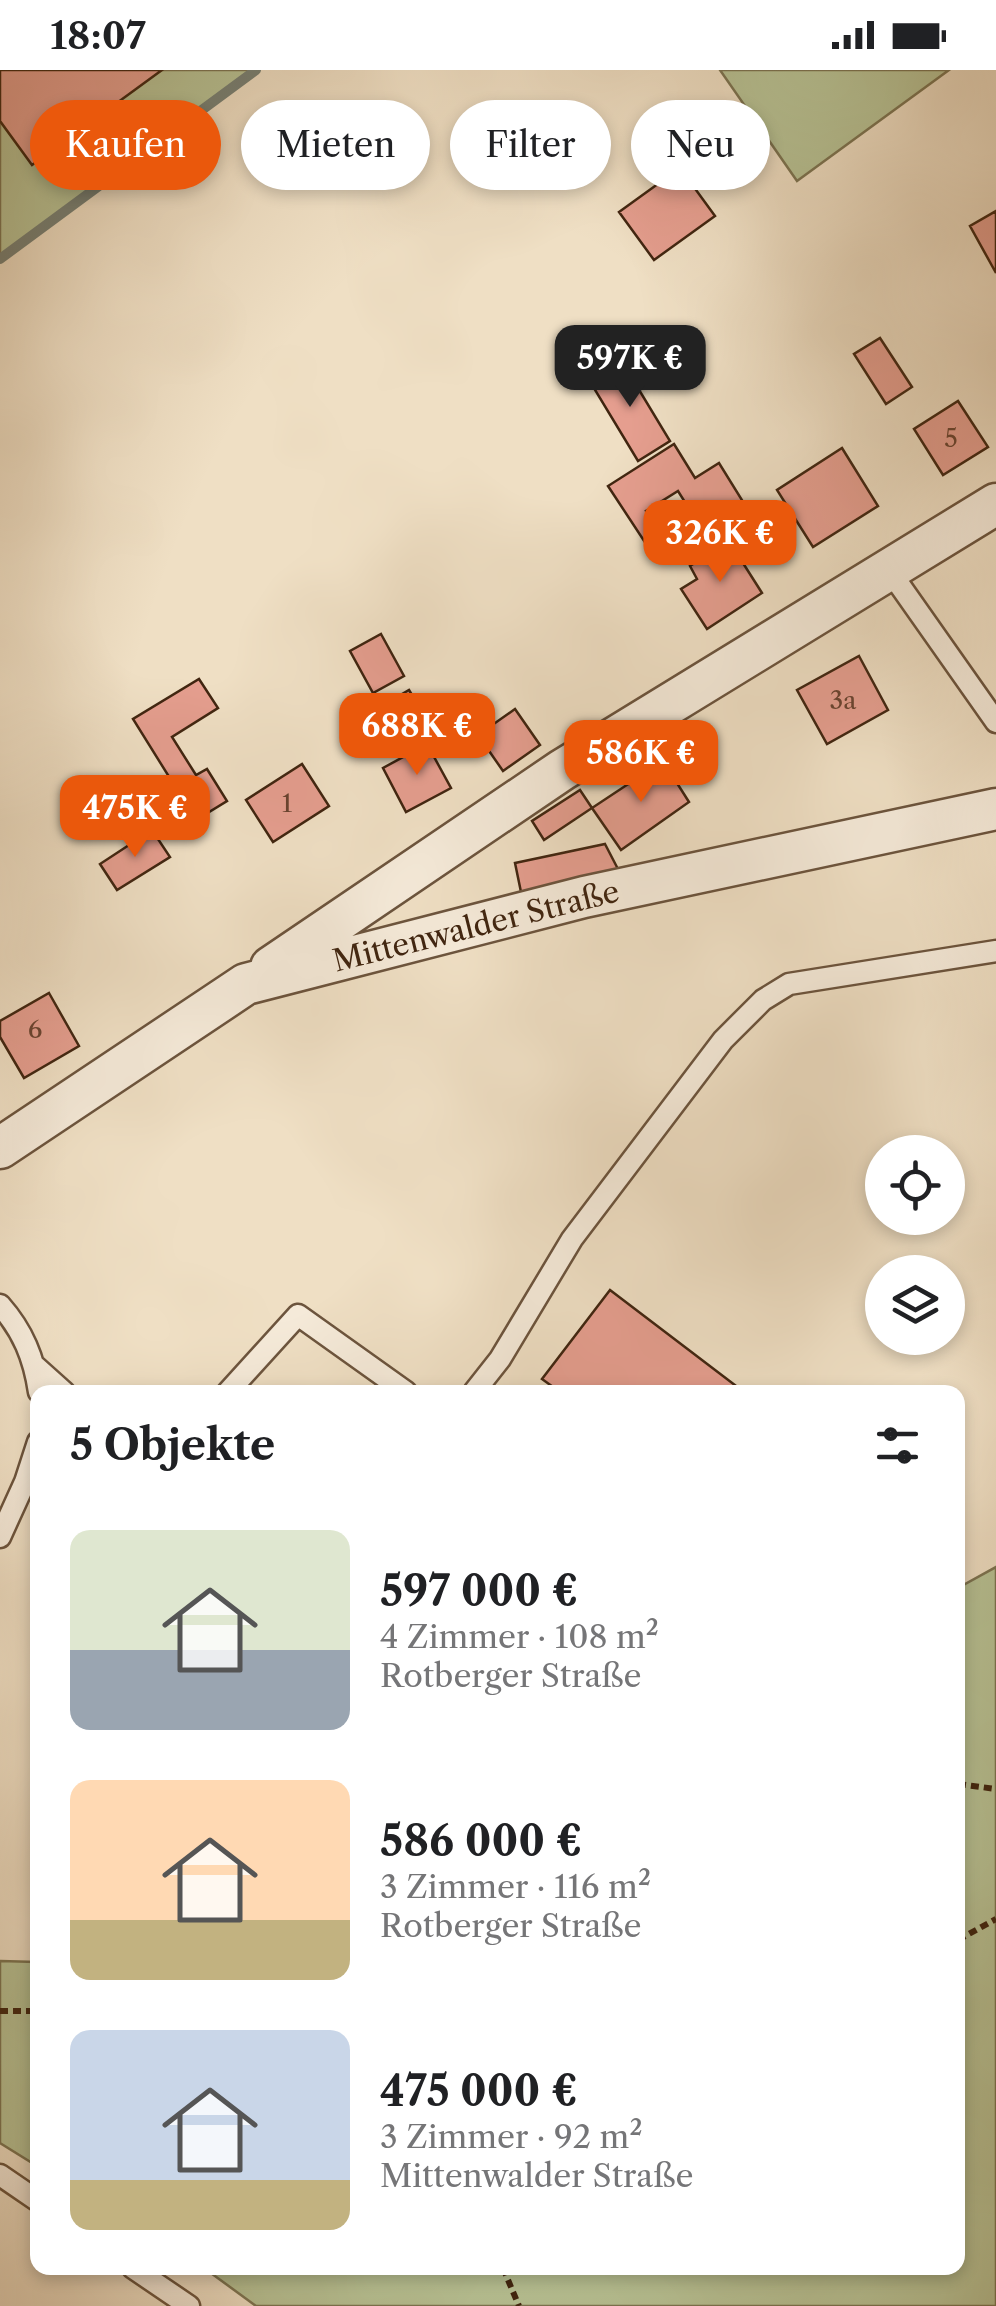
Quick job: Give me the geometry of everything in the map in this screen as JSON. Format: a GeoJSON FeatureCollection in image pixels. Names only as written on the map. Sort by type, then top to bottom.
{"type":"FeatureCollection","features":[{"type":"Feature","properties":{"kind":"street"},"geometry":{"type":"LineString","coordinates":[[246,984],[562,770],[996,504]]}},
{"type":"Feature","properties":{"kind":"street","name":"Mittenwalder Straße"},"geometry":{"type":"LineString","coordinates":[[0,1148],[246,984],[584,898],[996,809]]}},
{"type":"Feature","properties":{"kind":"lane"},"geometry":{"type":"LineString","coordinates":[[889,570],[996,722]]}},
{"type":"Feature","properties":{"kind":"lane"},"geometry":{"type":"LineString","coordinates":[[480,1385],[500,1359],[572,1240],[723,1040],[763,1000],[789,984],[996,951]]}},
{"type":"Feature","properties":{"kind":"lane"},"geometry":{"type":"LineString","coordinates":[[0,1305],[18,1326],[35,1366],[38,1385]]}},
{"type":"Feature","properties":{"kind":"lane"},"geometry":{"type":"LineString","coordinates":[[234,1385],[298,1315],[396,1385]]}},
{"type":"Feature","properties":{"kind":"lane"},"geometry":{"type":"LineString","coordinates":[[35,1366],[56,1385]]}},
{"type":"Feature","properties":{"kind":"lane"},"geometry":{"type":"LineString","coordinates":[[0,1537],[30,1469]]}},
{"type":"Feature","properties":{"kind":"lane"},"geometry":{"type":"LineString","coordinates":[[0,2175],[30,2196]]}},
{"type":"Feature","properties":{"kind":"lane"},"geometry":{"type":"LineString","coordinates":[[144,2275],[190,2306]]}},
{"type":"Feature","properties":{"kind":"path"},"geometry":{"type":"LineString","coordinates":[[965,1785],[996,1790]]}},
{"type":"Feature","properties":{"kind":"path"},"geometry":{"type":"LineString","coordinates":[[965,1936],[996,1920]]}},
{"type":"Feature","properties":{"kind":"path"},"geometry":{"type":"LineString","coordinates":[[0,2011],[30,2010]]}},
{"type":"Feature","properties":{"kind":"path"},"geometry":{"type":"LineString","coordinates":[[505,2275],[519,2306]]}},
{"type":"Feature","properties":{"kind":"green space"},"geometry":{"type":"Polygon","coordinates":[[[0,70],[256,70],[215,100],[30,100],[30,190],[93,190],[0,259],[0,70]]]}},
{"type":"Feature","properties":{"kind":"green space"},"geometry":{"type":"Polygon","coordinates":[[[720,70],[949,70],[797,181],[770,142],[770,100],[741,100],[720,70]]]}},
{"type":"Feature","properties":{"kind":"green space"},"geometry":{"type":"Polygon","coordinates":[[[996,1567],[996,2306],[256,2306],[214,2275],[965,2275],[965,1584],[996,1567]]]}},
{"type":"Feature","properties":{"kind":"green space"},"geometry":{"type":"Polygon","coordinates":[[[0,1961],[30,1962],[30,2162],[0,2143],[0,1961]]]}},
{"type":"Feature","properties":{"kind":"building"},"geometry":{"type":"Polygon","coordinates":[[[0,70],[162,70],[121,100],[30,100],[30,162],[0,121],[0,70]]]}},
{"type":"Feature","properties":{"kind":"building"},"geometry":{"type":"Polygon","coordinates":[[[650,190],[696,190],[715,216],[654,260],[619,212],[650,190]]]}},
{"type":"Feature","properties":{"kind":"building"},"geometry":{"type":"Polygon","coordinates":[[[996,211],[996,273],[970,226],[996,211]]]}},
{"type":"Feature","properties":{"kind":"building"},"geometry":{"type":"Polygon","coordinates":[[[880,338],[912,387],[886,404],[854,354],[880,338]]]}},
{"type":"Feature","properties":{"kind":"building"},"geometry":{"type":"Polygon","coordinates":[[[621,360],[670,441],[638,461],[589,380],[621,360]]]}},
{"type":"Feature","properties":{"kind":"building"},"geometry":{"type":"Polygon","coordinates":[[[958,401],[988,447],[943,475],[914,429],[958,401]]]}},
{"type":"Feature","properties":{"kind":"building"},"geometry":{"type":"Polygon","coordinates":[[[674,444],[695,478],[719,463],[758,526],[715,550],[678,491],[646,511],[669,546],[654,556],[608,486],[674,444]]]}},
{"type":"Feature","properties":{"kind":"building"},"geometry":{"type":"Polygon","coordinates":[[[842,448],[878,506],[813,547],[777,490],[842,448]]]}},
{"type":"Feature","properties":{"kind":"building"},"geometry":{"type":"Polygon","coordinates":[[[729,541],[762,593],[707,629],[681,589],[697,579],[690,566],[729,541]]]}},
{"type":"Feature","properties":{"kind":"building"},"geometry":{"type":"Polygon","coordinates":[[[381,634],[404,676],[373,693],[350,651],[381,634]]]}},
{"type":"Feature","properties":{"kind":"building"},"geometry":{"type":"Polygon","coordinates":[[[859,656],[888,710],[827,744],[797,690],[859,656]]]}},
{"type":"Feature","properties":{"kind":"building"},"geometry":{"type":"Polygon","coordinates":[[[199,679],[218,708],[172,737],[196,775],[207,769],[227,801],[196,820],[133,719],[199,679]]]}},
{"type":"Feature","properties":{"kind":"building"},"geometry":{"type":"Polygon","coordinates":[[[409,690],[428,722],[406,735],[387,703],[409,690]]]}},
{"type":"Feature","properties":{"kind":"building"},"geometry":{"type":"Polygon","coordinates":[[[515,709],[540,745],[503,771],[478,735],[515,709]]]}},
{"type":"Feature","properties":{"kind":"building"},"geometry":{"type":"Polygon","coordinates":[[[427,744],[451,788],[406,812],[383,768],[427,744]]]}},
{"type":"Feature","properties":{"kind":"building"},"geometry":{"type":"Polygon","coordinates":[[[663,761],[689,802],[621,850],[592,808],[663,761]]]}},
{"type":"Feature","properties":{"kind":"building"},"geometry":{"type":"Polygon","coordinates":[[[302,764],[329,806],[273,842],[246,800],[302,764]]]}},
{"type":"Feature","properties":{"kind":"building"},"geometry":{"type":"Polygon","coordinates":[[[580,790],[592,808],[544,840],[532,821],[580,790]]]}},
{"type":"Feature","properties":{"kind":"building"},"geometry":{"type":"Polygon","coordinates":[[[152,830],[170,857],[117,890],[100,864],[152,830]]]}},
{"type":"Feature","properties":{"kind":"building"},"geometry":{"type":"Polygon","coordinates":[[[605,844],[619,871],[521,892],[515,863],[605,844]]]}},
{"type":"Feature","properties":{"kind":"building"},"geometry":{"type":"Polygon","coordinates":[[[49,993],[79,1046],[24,1078],[0,1037],[0,1021],[49,993]]]}},
{"type":"Feature","properties":{"kind":"building"},"geometry":{"type":"Polygon","coordinates":[[[610,1290],[735,1385],[550,1385],[542,1379],[610,1290]]]}},
{"type":"Feature","properties":{"kind":"waterway"},"geometry":{"type":"LineString","coordinates":[[0,259],[256,70]]}}]}
